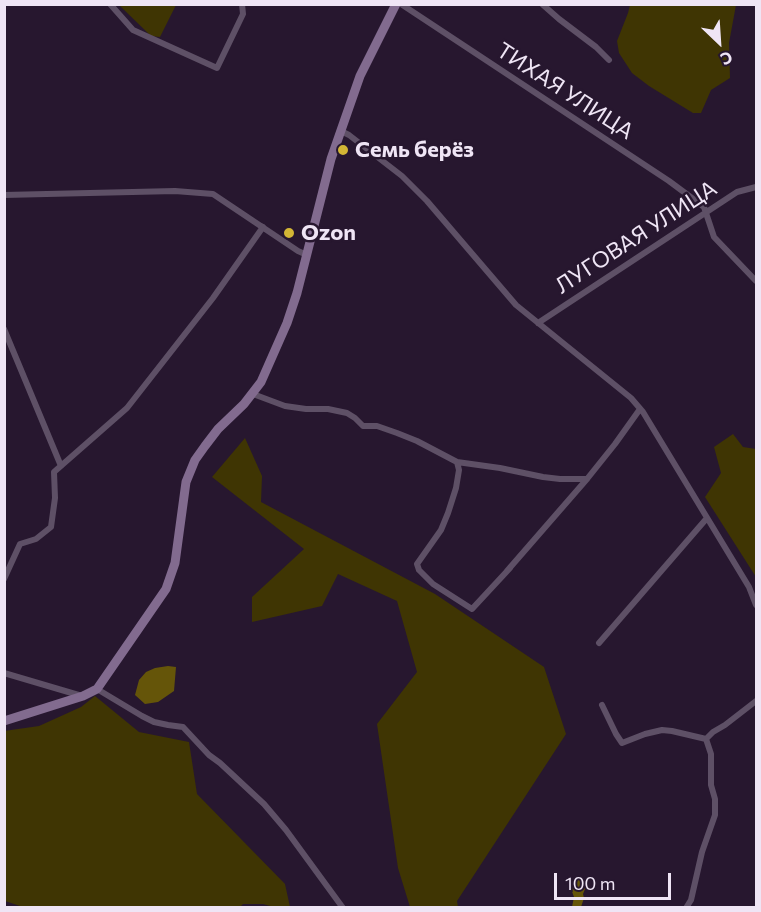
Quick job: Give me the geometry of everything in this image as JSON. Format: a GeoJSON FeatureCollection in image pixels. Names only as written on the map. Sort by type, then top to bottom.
{"type":"FeatureCollection","features":[{"type":"Feature","properties":{"kind":"street"},"geometry":{"type":"LineString","coordinates":[[110,4],[133,30],[217,68],[243,14],[242,4]]}},
{"type":"Feature","properties":{"kind":"street"},"geometry":{"type":"LineString","coordinates":[[4,721],[84,696],[97,689],[166,589],[175,563],[186,482],[195,460],[218,429],[244,404],[261,382],[287,323],[297,293],[331,159],[360,76],[396,4]]}},
{"type":"Feature","properties":{"kind":"street","name":"ТИХАЯ УЛИЦА"},"geometry":{"type":"LineString","coordinates":[[401,4],[669,182],[704,207],[706,212]]}},
{"type":"Feature","properties":{"kind":"street"},"geometry":{"type":"LineString","coordinates":[[542,4],[609,60]]}},
{"type":"Feature","properties":{"kind":"street"},"geometry":{"type":"LineString","coordinates":[[341,131],[402,176],[427,201],[516,305],[631,398],[640,409],[749,587],[756,605]]}},
{"type":"Feature","properties":{"kind":"street","name":"ЛУГОВАЯ УЛИЦА"},"geometry":{"type":"LineString","coordinates":[[538,323],[737,192],[756,187]]}},
{"type":"Feature","properties":{"kind":"street"},"geometry":{"type":"LineString","coordinates":[[4,195],[175,191],[213,194],[307,255]]}},
{"type":"Feature","properties":{"kind":"street"},"geometry":{"type":"LineString","coordinates":[[706,212],[714,237],[756,281]]}},
{"type":"Feature","properties":{"kind":"street"},"geometry":{"type":"LineString","coordinates":[[4,579],[20,544],[36,539],[51,527],[55,498],[54,472],[127,408],[213,298],[263,227]]}},
{"type":"Feature","properties":{"kind":"street"},"geometry":{"type":"LineString","coordinates":[[4,329],[61,466]]}},
{"type":"Feature","properties":{"kind":"street"},"geometry":{"type":"LineString","coordinates":[[253,393],[285,406],[328,409],[347,413],[363,426],[377,426],[397,433],[457,462],[543,477],[587,479]]}},
{"type":"Feature","properties":{"kind":"street"},"geometry":{"type":"LineString","coordinates":[[457,462],[459,470],[448,513],[441,530],[417,564],[419,570],[433,584],[472,609],[587,479],[640,409]]}},
{"type":"Feature","properties":{"kind":"street"},"geometry":{"type":"LineString","coordinates":[[599,643],[707,519]]}},
{"type":"Feature","properties":{"kind":"street"},"geometry":{"type":"LineString","coordinates":[[4,673],[84,696]]}},
{"type":"Feature","properties":{"kind":"street"},"geometry":{"type":"LineString","coordinates":[[97,689],[154,722],[183,727],[209,755],[264,804],[343,908]]}},
{"type":"Feature","properties":{"kind":"street"},"geometry":{"type":"LineString","coordinates":[[706,739],[756,701]]}},
{"type":"Feature","properties":{"kind":"street"},"geometry":{"type":"LineString","coordinates":[[602,705],[622,743],[662,730],[706,739]]}},
{"type":"Feature","properties":{"kind":"street"},"geometry":{"type":"LineString","coordinates":[[686,908],[691,900],[702,852],[715,815],[715,799],[711,785],[711,754],[706,739]]}},
{"type":"Feature","properties":{"kind":"shaded area"},"geometry":{"type":"Polygon","coordinates":[[[119,5],[176,5],[160,37],[151,36],[119,5]]]}},
{"type":"Feature","properties":{"kind":"shaded area"},"geometry":{"type":"Polygon","coordinates":[[[630,5],[736,5],[729,43],[730,78],[711,90],[701,113],[693,113],[632,73],[619,53],[617,41],[630,5]]]}},
{"type":"Feature","properties":{"kind":"shaded area"},"geometry":{"type":"Polygon","coordinates":[[[733,434],[743,447],[756,449],[756,577],[705,497],[721,473],[714,447],[733,434]]]}},
{"type":"Feature","properties":{"kind":"shaded area"},"geometry":{"type":"Polygon","coordinates":[[[245,438],[262,476],[261,502],[435,594],[544,667],[566,734],[457,901],[458,907],[410,907],[398,868],[377,724],[417,672],[397,601],[338,574],[322,606],[252,622],[252,597],[304,549],[212,477],[245,438]]]}},
{"type":"Feature","properties":{"kind":"shaded area"},"geometry":{"type":"Polygon","coordinates":[[[168,666],[176,667],[174,691],[158,702],[145,704],[135,695],[139,680],[146,672],[168,666]]]}},
{"type":"Feature","properties":{"kind":"shaded area"},"geometry":{"type":"Polygon","coordinates":[[[95,696],[139,732],[189,742],[197,794],[285,884],[290,907],[243,904],[239,908],[26,908],[5,901],[4,731],[39,726],[81,707],[95,696]]]}},
{"type":"Feature","properties":{"kind":"shaded area"},"geometry":{"type":"Polygon","coordinates":[[[576,878],[582,878],[587,884],[581,907],[572,907],[574,897],[570,886],[576,878]]]}},
{"type":"Feature","properties":{"kind":"place","name":"Семь берёз"},"geometry":{"type":"Point","coordinates":[343,150]}},
{"type":"Feature","properties":{"kind":"place","name":"Ozon"},"geometry":{"type":"Point","coordinates":[289,233]}}]}
